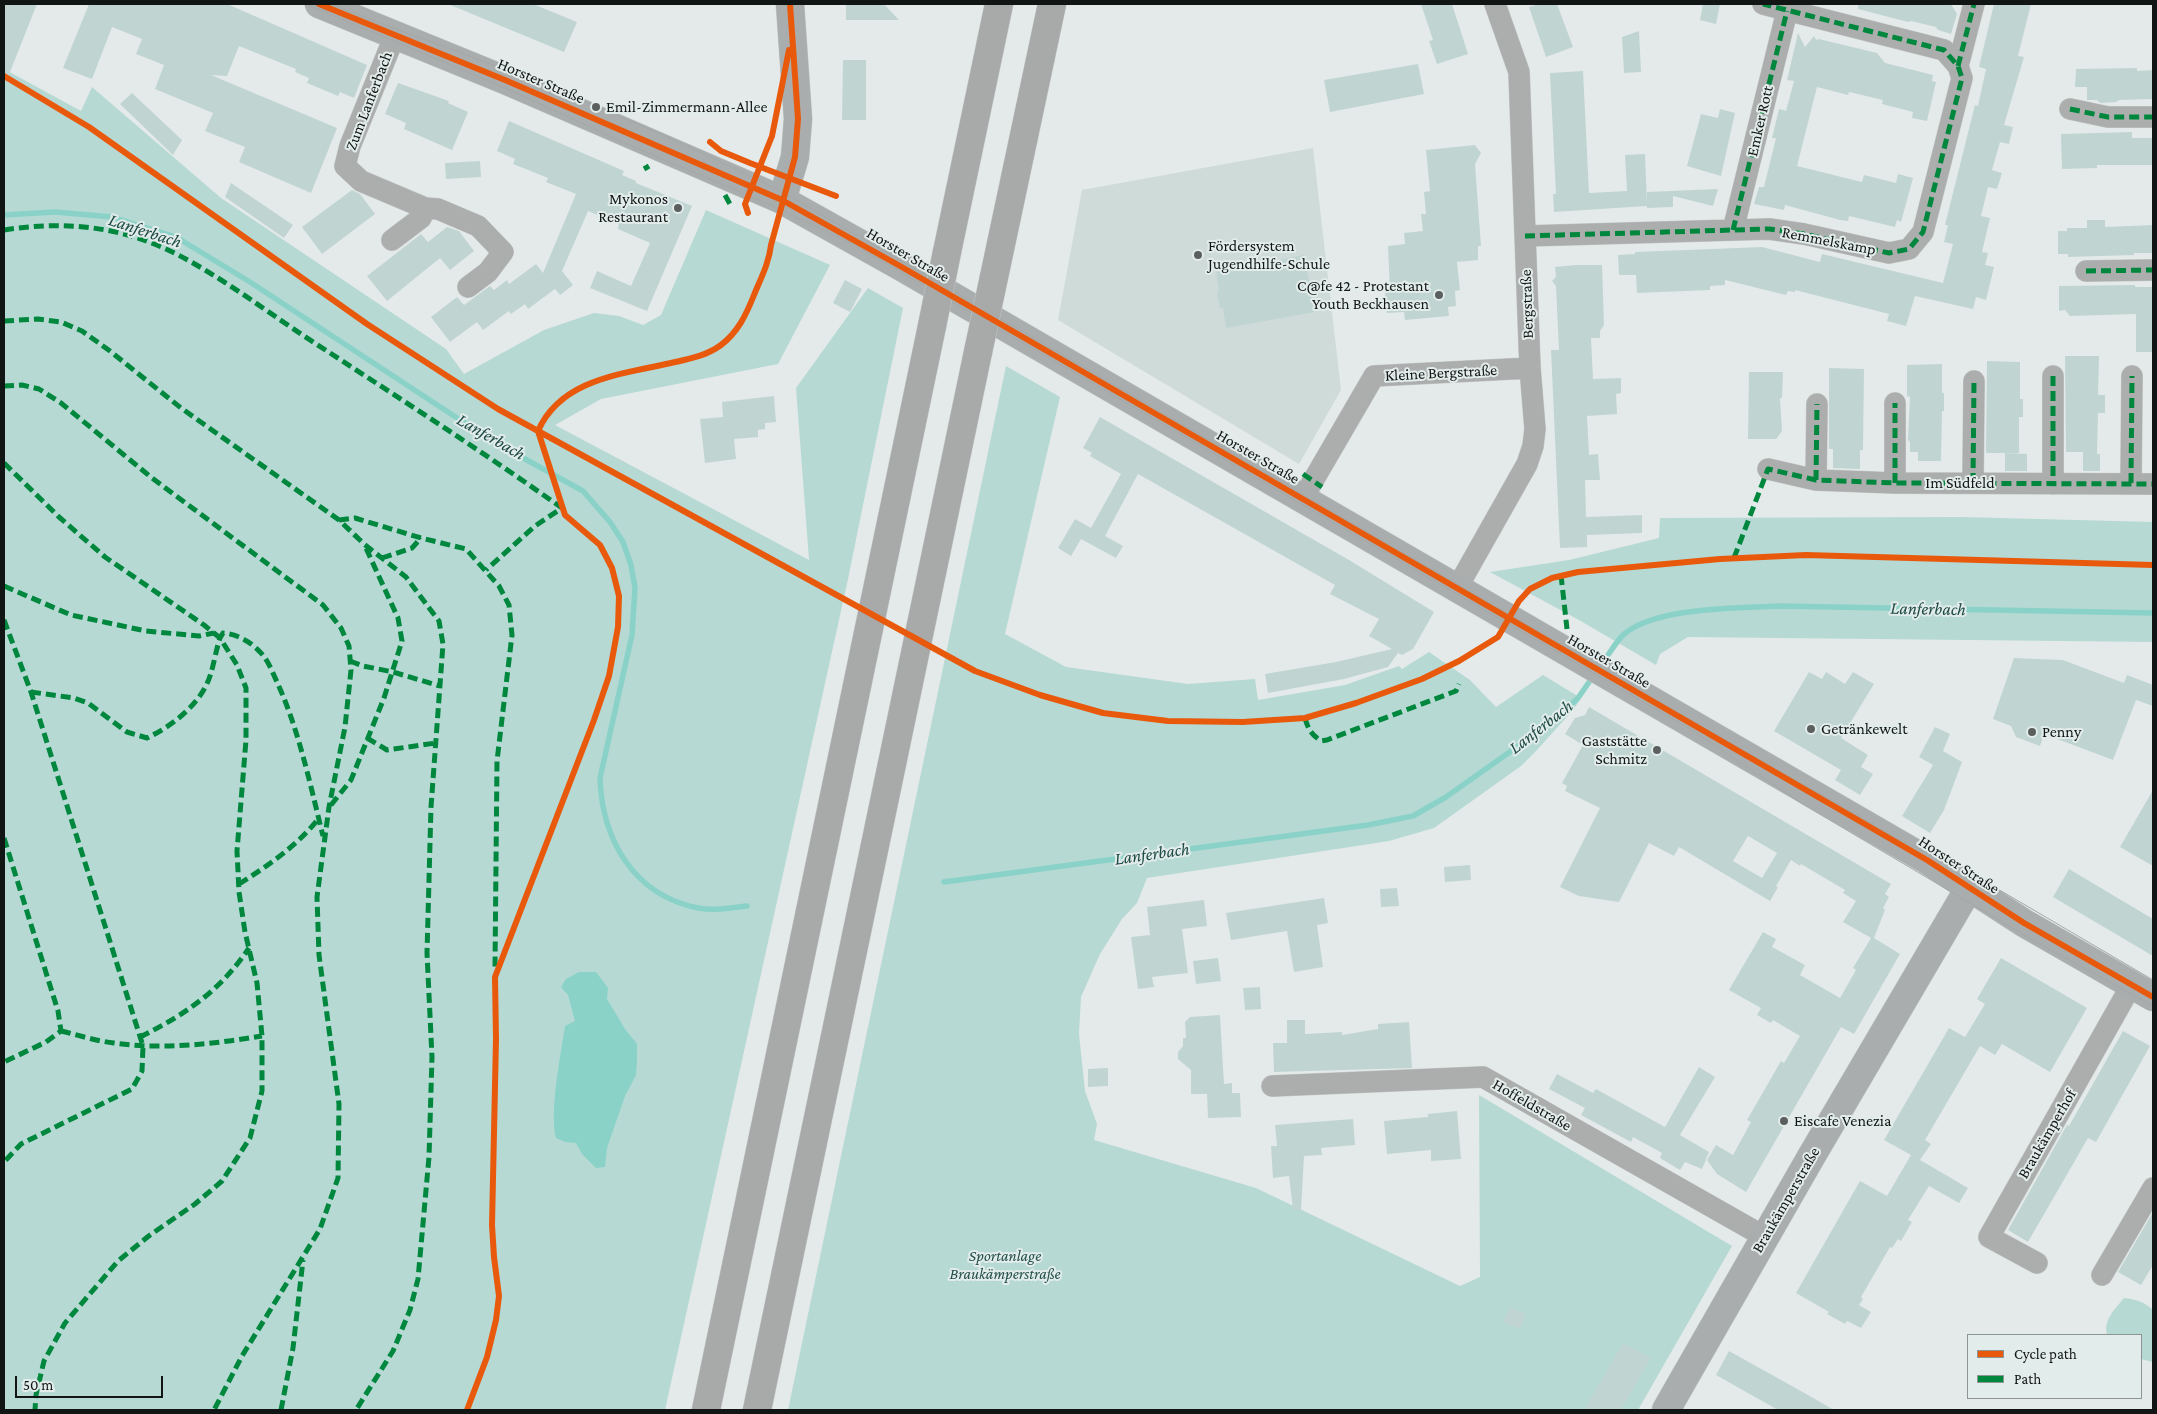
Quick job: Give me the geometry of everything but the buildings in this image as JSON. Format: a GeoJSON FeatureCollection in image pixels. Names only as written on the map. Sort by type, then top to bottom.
{"type":"FeatureCollection","features":[{"type":"Feature","properties":{"kind":"highway"},"geometry":{"type":"LineString","coordinates":[[706,1410],[999,4]]}},
{"type":"Feature","properties":{"kind":"highway"},"geometry":{"type":"LineString","coordinates":[[758,1410],[909,678],[1052,4]]}},
{"type":"Feature","properties":{"kind":"main road","name":"Horster Straße"},"geometry":{"type":"LineString","coordinates":[[318,4],[505,80],[782,200],[858,242],[1927,860],[2024,923],[2143,991]]}},
{"type":"Feature","properties":{"kind":"main road"},"geometry":{"type":"LineString","coordinates":[[782,200],[795,157],[798,119],[790,4]]}},
{"type":"Feature","properties":{"kind":"main road","name":"Braukämperstraße"},"geometry":{"type":"LineString","coordinates":[[1668,1410],[1765,1237],[1969,888]]}},
{"type":"Feature","properties":{"kind":"street","name":"Bergstraße"},"geometry":{"type":"LineString","coordinates":[[1457,588],[1530,455],[1535,429],[1530,368],[1519,72],[1495,4]]}},
{"type":"Feature","properties":{"kind":"street"},"geometry":{"type":"LineString","coordinates":[[1763,4],[1944,50],[1958,66]]}},
{"type":"Feature","properties":{"kind":"street","name":"Remmelskamp"},"geometry":{"type":"LineString","coordinates":[[1525,236],[1769,230],[1804,234],[1889,253],[1909,249],[1923,232],[1962,78],[1958,66],[1974,4]]}},
{"type":"Feature","properties":{"kind":"street","name":"Emker Rott"},"geometry":{"type":"LineString","coordinates":[[1733,230],[1787,11]]}},
{"type":"Feature","properties":{"kind":"street","name":"Zum Lanferbach"},"geometry":{"type":"LineString","coordinates":[[395,35],[350,146],[345,166],[362,181],[424,208],[438,209],[478,226],[503,252],[488,272],[468,287]]}},
{"type":"Feature","properties":{"kind":"street"},"geometry":{"type":"LineString","coordinates":[[2070,109],[2108,117],[2153,117]]}},
{"type":"Feature","properties":{"kind":"street"},"geometry":{"type":"LineString","coordinates":[[392,240],[421,218],[424,208]]}},
{"type":"Feature","properties":{"kind":"street"},"geometry":{"type":"LineString","coordinates":[[2086,271],[2153,270]]}},
{"type":"Feature","properties":{"kind":"street","name":"Kleine Bergstraße"},"geometry":{"type":"LineString","coordinates":[[1302,498],[1374,376],[1530,368]]}},
{"type":"Feature","properties":{"kind":"street"},"geometry":{"type":"LineString","coordinates":[[2053,376],[2054,484]]}},
{"type":"Feature","properties":{"kind":"street"},"geometry":{"type":"LineString","coordinates":[[2131,483],[2132,376]]}},
{"type":"Feature","properties":{"kind":"street"},"geometry":{"type":"LineString","coordinates":[[1973,483],[1974,381]]}},
{"type":"Feature","properties":{"kind":"street"},"geometry":{"type":"LineString","coordinates":[[1895,403],[1895,482]]}},
{"type":"Feature","properties":{"kind":"street"},"geometry":{"type":"LineString","coordinates":[[1816,480],[1817,404]]}},
{"type":"Feature","properties":{"kind":"street","name":"Im Südfeld"},"geometry":{"type":"LineString","coordinates":[[1768,470],[1816,480],[2153,484]]}},
{"type":"Feature","properties":{"kind":"street","name":"Braukämperhof"},"geometry":{"type":"LineString","coordinates":[[2037,1263],[1989,1237],[2143,991]]}},
{"type":"Feature","properties":{"kind":"street","name":"Hoffeldstraße"},"geometry":{"type":"LineString","coordinates":[[1272,1086],[1483,1077],[1765,1237]]}},
{"type":"Feature","properties":{"kind":"street"},"geometry":{"type":"LineString","coordinates":[[2102,1275],[2153,1188]]}},
{"type":"Feature","properties":{"kind":"shaded area","name":"Fördersystem Jugendhilfe-Schule"},"geometry":{"type":"Polygon","coordinates":[[[1313,148],[1341,390],[1299,464],[1058,320],[1082,190],[1313,148]]]}},
{"type":"Feature","properties":{"kind":"green space"},"geometry":{"type":"Polygon","coordinates":[[[4,69],[81,111],[92,87],[221,198],[446,349],[464,374],[544,330],[594,313],[619,316],[643,325],[661,315],[706,210],[830,265],[778,364],[601,399],[555,425],[809,560],[796,388],[868,288],[903,308],[848,579],[665,1410],[4,1410],[4,69]]]}},
{"type":"Feature","properties":{"kind":"green space","name":"Sportanlage Braukämperstraße"},"geometry":{"type":"Polygon","coordinates":[[[1006,366],[1060,397],[1005,634],[1066,667],[1188,684],[1255,679],[1258,700],[1345,685],[1399,666],[1402,669],[1429,652],[1470,680],[1496,707],[1543,675],[1581,698],[1574,709],[1521,766],[1434,828],[1389,841],[1147,878],[1137,903],[1122,919],[1100,954],[1081,997],[1079,1034],[1085,1091],[1097,1124],[1094,1140],[1256,1188],[1460,1286],[1480,1277],[1479,1095],[1732,1246],[1638,1410],[788,1410],[1006,366]]]}},
{"type":"Feature","properties":{"kind":"green space"},"geometry":{"type":"Polygon","coordinates":[[[1961,517],[2153,522],[2153,642],[1688,637],[1660,654],[1656,665],[1579,620],[1490,572],[1569,560],[1659,538],[1660,518],[1961,517]]]}},
{"type":"Feature","properties":{"kind":"green space"},"geometry":{"type":"Polygon","coordinates":[[[2124,1298],[2140,1301],[2153,1310],[2153,1362],[2142,1359],[2142,1334],[2107,1334],[2108,1320],[2124,1298]]]}},
{"type":"Feature","properties":{"kind":"water"},"geometry":{"type":"Polygon","coordinates":[[[579,972],[596,972],[608,988],[607,999],[625,1029],[637,1044],[636,1075],[625,1096],[607,1148],[605,1167],[596,1168],[582,1154],[576,1143],[565,1142],[556,1138],[554,1127],[556,1083],[565,1026],[575,1021],[568,995],[561,987],[566,979],[579,972]]]}},
{"type":"Feature","properties":{"kind":"waterway","name":"Lanferbach"},"geometry":{"type":"LineString","coordinates":[[4,215],[55,212],[112,217],[176,237],[250,282],[454,416],[516,454],[583,491],[610,522],[623,542],[631,565],[635,588],[632,635],[600,778],[602,801],[615,843],[625,861],[639,877],[656,891],[675,901],[704,909],[747,906]]}},
{"type":"Feature","properties":{"kind":"waterway","name":"Lanferbach"},"geometry":{"type":"LineString","coordinates":[[1602,663],[1623,635],[1637,626],[1675,614],[1720,609],[1780,606],[2153,613]]}},
{"type":"Feature","properties":{"kind":"waterway","name":"Lanferbach"},"geometry":{"type":"LineString","coordinates":[[944,882],[1368,825],[1413,816],[1446,797],[1555,720],[1578,698],[1594,675]]}},
{"type":"Feature","properties":{"kind":"tram line"},"geometry":{"type":"LineString","coordinates":[[306,4],[508,89],[620,141],[773,206],[847,241],[1692,730],[1801,803],[2029,938],[2153,1006]]}},
{"type":"Feature","properties":{"kind":"tram line"},"geometry":{"type":"LineString","coordinates":[[331,4],[504,69],[575,98],[681,143],[784,193],[1734,745],[1899,839],[2003,892],[2153,980]]}},
{"type":"Feature","properties":{"kind":"marked path"},"geometry":{"type":"LineString","coordinates":[[1525,236],[1769,229],[1804,234],[1889,253],[1909,249],[1923,232],[1962,78],[1958,66],[1944,50],[1763,4]]}},
{"type":"Feature","properties":{"kind":"marked path"},"geometry":{"type":"LineString","coordinates":[[1958,66],[1974,4]]}},
{"type":"Feature","properties":{"kind":"marked path"},"geometry":{"type":"LineString","coordinates":[[1733,230],[1787,11]]}},
{"type":"Feature","properties":{"kind":"marked path"},"geometry":{"type":"LineString","coordinates":[[2070,109],[2108,117],[2153,117]]}},
{"type":"Feature","properties":{"kind":"marked path"},"geometry":{"type":"LineString","coordinates":[[644,169],[649,166]]}},
{"type":"Feature","properties":{"kind":"marked path"},"geometry":{"type":"LineString","coordinates":[[725,195],[731,206]]}},
{"type":"Feature","properties":{"kind":"marked path"},"geometry":{"type":"LineString","coordinates":[[4,230],[38,226],[88,227],[138,238],[180,256],[243,294],[465,441],[562,508],[535,526],[486,570]]}},
{"type":"Feature","properties":{"kind":"marked path"},"geometry":{"type":"LineString","coordinates":[[2086,271],[2153,270]]}},
{"type":"Feature","properties":{"kind":"marked path"},"geometry":{"type":"LineString","coordinates":[[4,321],[38,319],[61,322],[82,331],[181,408],[339,520],[364,544],[406,577],[439,621],[443,644],[431,807],[427,953],[432,1057],[429,1157],[418,1279],[410,1310],[393,1351],[356,1410]]}},
{"type":"Feature","properties":{"kind":"marked path"},"geometry":{"type":"LineString","coordinates":[[2053,376],[2053,484]]}},
{"type":"Feature","properties":{"kind":"marked path"},"geometry":{"type":"LineString","coordinates":[[2131,483],[2132,376]]}},
{"type":"Feature","properties":{"kind":"marked path"},"geometry":{"type":"LineString","coordinates":[[1973,483],[1974,381]]}},
{"type":"Feature","properties":{"kind":"marked path"},"geometry":{"type":"LineString","coordinates":[[4,386],[22,385],[39,389],[61,403],[152,478],[323,605],[341,628],[349,646],[351,670],[345,727],[329,807],[317,897],[319,955],[339,1104],[338,1178],[320,1229],[242,1356],[214,1410]]}},
{"type":"Feature","properties":{"kind":"marked path"},"geometry":{"type":"LineString","coordinates":[[1895,403],[1895,483]]}},
{"type":"Feature","properties":{"kind":"marked path"},"geometry":{"type":"LineString","coordinates":[[1816,480],[1817,404]]}},
{"type":"Feature","properties":{"kind":"marked path"},"geometry":{"type":"LineString","coordinates":[[4,463],[59,517],[105,557],[220,638],[237,665],[246,688],[246,740],[237,851],[239,892],[245,932],[257,983],[262,1036],[262,1091],[250,1138],[222,1181],[195,1204],[150,1235],[118,1261],[65,1323],[44,1361],[36,1395],[35,1410]]}},
{"type":"Feature","properties":{"kind":"marked path"},"geometry":{"type":"LineString","coordinates":[[1734,558],[1768,469],[1816,480],[1895,483],[2153,484]]}},
{"type":"Feature","properties":{"kind":"marked path"},"geometry":{"type":"LineString","coordinates":[[1303,474],[1322,487]]}},
{"type":"Feature","properties":{"kind":"marked path"},"geometry":{"type":"LineString","coordinates":[[339,520],[355,518],[421,538],[466,549],[499,586],[509,605],[512,635],[497,761],[495,967]]}},
{"type":"Feature","properties":{"kind":"marked path"},"geometry":{"type":"LineString","coordinates":[[382,558],[412,548],[421,538]]}},
{"type":"Feature","properties":{"kind":"marked path"},"geometry":{"type":"LineString","coordinates":[[331,805],[351,780],[384,698],[402,641],[398,618],[365,546]]}},
{"type":"Feature","properties":{"kind":"marked path"},"geometry":{"type":"LineString","coordinates":[[1561,575],[1567,629]]}},
{"type":"Feature","properties":{"kind":"marked path"},"geometry":{"type":"LineString","coordinates":[[4,586],[71,615],[146,631],[199,636],[214,633]]}},
{"type":"Feature","properties":{"kind":"marked path"},"geometry":{"type":"LineString","coordinates":[[4,620],[31,692],[143,1046],[142,1071],[132,1089],[21,1144],[4,1162]]}},
{"type":"Feature","properties":{"kind":"marked path"},"geometry":{"type":"LineString","coordinates":[[31,692],[74,698],[88,703],[127,732],[147,738],[176,720],[200,696],[210,676],[223,633],[243,639],[256,648],[265,659],[285,700],[303,758],[323,836]]}},
{"type":"Feature","properties":{"kind":"marked path"},"geometry":{"type":"LineString","coordinates":[[350,661],[440,686]]}},
{"type":"Feature","properties":{"kind":"marked path"},"geometry":{"type":"LineString","coordinates":[[1305,718],[1312,734],[1321,741],[1327,740],[1456,691],[1459,684]]}},
{"type":"Feature","properties":{"kind":"marked path"},"geometry":{"type":"LineString","coordinates":[[367,738],[387,750],[436,743]]}},
{"type":"Feature","properties":{"kind":"marked path"},"geometry":{"type":"LineString","coordinates":[[239,884],[282,854],[319,818]]}},
{"type":"Feature","properties":{"kind":"marked path"},"geometry":{"type":"LineString","coordinates":[[4,838],[58,1011],[61,1031],[46,1042],[4,1062]]}},
{"type":"Feature","properties":{"kind":"marked path"},"geometry":{"type":"LineString","coordinates":[[140,1037],[201,1000],[226,977],[249,948]]}},
{"type":"Feature","properties":{"kind":"marked path"},"geometry":{"type":"LineString","coordinates":[[61,1031],[107,1042],[151,1046],[207,1044],[262,1036]]}},
{"type":"Feature","properties":{"kind":"marked path"},"geometry":{"type":"LineString","coordinates":[[281,1410],[293,1348],[303,1260]]}},
{"type":"Feature","properties":{"kind":"cycle path"},"geometry":{"type":"LineString","coordinates":[[319,4],[505,80],[782,200],[900,266],[1927,860],[2024,923],[2153,997]]}},
{"type":"Feature","properties":{"kind":"cycle path"},"geometry":{"type":"LineString","coordinates":[[467,1410],[487,1357],[496,1320],[499,1296],[492,1225],[496,1039],[495,977],[594,720],[609,676],[618,627],[619,596],[612,568],[600,545],[565,515],[538,431],[548,414],[562,400],[577,390],[613,376],[703,354],[721,345],[741,323],[767,264],[795,157],[798,119],[790,4]]}},
{"type":"Feature","properties":{"kind":"cycle path"},"geometry":{"type":"LineString","coordinates":[[748,213],[745,204],[772,136],[789,50]]}},
{"type":"Feature","properties":{"kind":"cycle path"},"geometry":{"type":"LineString","coordinates":[[4,76],[89,127],[367,324],[498,409],[975,671],[1040,695],[1103,713],[1168,721],[1243,722],[1305,718],[1356,703],[1422,679],[1459,661],[1498,637],[1519,601],[1530,589],[1552,578],[1578,572],[1720,559],[1806,555],[2153,565]]}},
{"type":"Feature","properties":{"kind":"cycle path"},"geometry":{"type":"LineString","coordinates":[[710,142],[721,151],[836,196]]}},
{"type":"Feature","properties":{"kind":"place","name":"Emil-Zimmermann-Allee"},"geometry":{"type":"Point","coordinates":[596,107]}},
{"type":"Feature","properties":{"kind":"place","name":"Mykonos Restaurant"},"geometry":{"type":"Point","coordinates":[678,208]}},
{"type":"Feature","properties":{"kind":"place","name":"Fördersystem Jugendhilfe-Schule"},"geometry":{"type":"Point","coordinates":[1198,255]}},
{"type":"Feature","properties":{"kind":"place","name":"C@fe 42 - Protestant Youth Beckhausen"},"geometry":{"type":"Point","coordinates":[1439,295]}},
{"type":"Feature","properties":{"kind":"place","name":"Getränkewelt"},"geometry":{"type":"Point","coordinates":[1811,729]}},
{"type":"Feature","properties":{"kind":"place","name":"Penny"},"geometry":{"type":"Point","coordinates":[2032,732]}},
{"type":"Feature","properties":{"kind":"place","name":"Gaststätte Schmitz"},"geometry":{"type":"Point","coordinates":[1657,750]}},
{"type":"Feature","properties":{"kind":"place","name":"Eiscafe Venezia"},"geometry":{"type":"Point","coordinates":[1784,1121]}}]}
